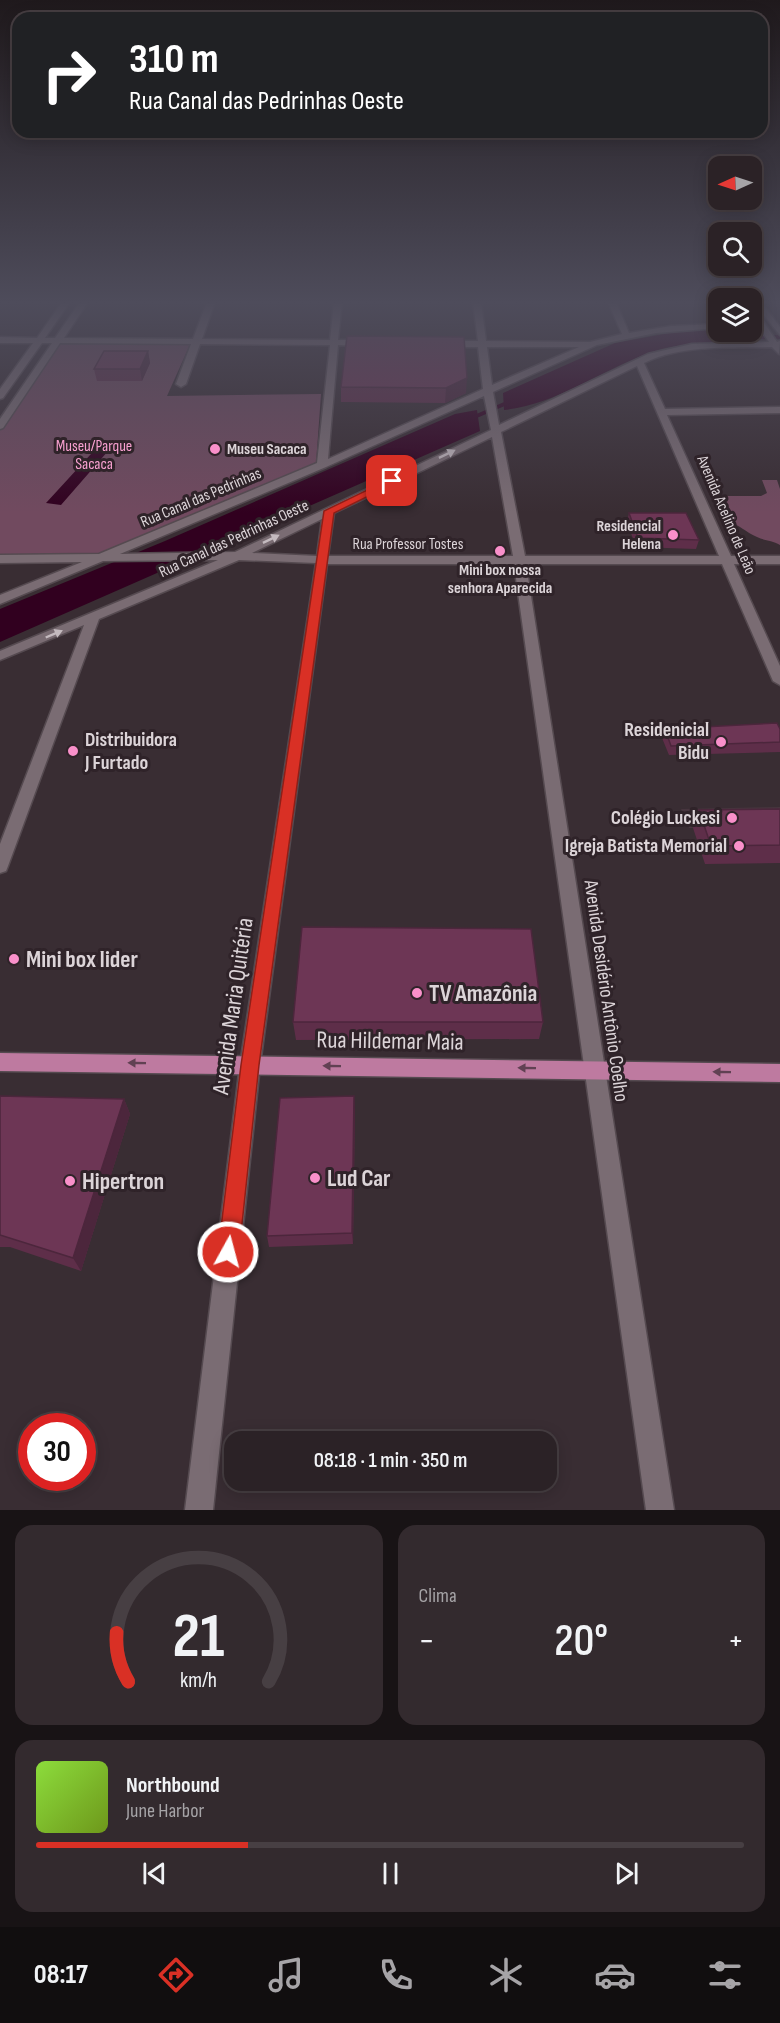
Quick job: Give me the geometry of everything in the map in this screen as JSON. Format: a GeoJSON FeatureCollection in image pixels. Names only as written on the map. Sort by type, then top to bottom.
{"type":"FeatureCollection","features":[{"type":"Feature","properties":{"kind":"main road","name":"Rua Hildemar Maia"},"geometry":{"type":"LineString","coordinates":[[0,1062],[780,1073]]}},
{"type":"Feature","properties":{"kind":"street"},"geometry":{"type":"LineString","coordinates":[[0,396],[16,372]]}},
{"type":"Feature","properties":{"kind":"street"},"geometry":{"type":"LineString","coordinates":[[0,426],[35,372]]}},
{"type":"Feature","properties":{"kind":"street"},"geometry":{"type":"LineString","coordinates":[[181,384],[185,372]]}},
{"type":"Feature","properties":{"kind":"street"},"geometry":{"type":"LineString","coordinates":[[322,465],[330,372]]}},
{"type":"Feature","properties":{"kind":"street","name":"Avenida Desidério Antônio Coelho"},"geometry":{"type":"LineString","coordinates":[[486,372],[520,561],[660,1510]]}},
{"type":"Feature","properties":{"kind":"street","name":"Rua Canal das Pedrinhas"},"geometry":{"type":"LineString","coordinates":[[0,600],[489,395],[535,372]]}},
{"type":"Feature","properties":{"kind":"street","name":"Rua Canal das Pedrinhas Oeste"},"geometry":{"type":"LineString","coordinates":[[0,657],[237,556],[494,425],[615,372]]}},
{"type":"Feature","properties":{"kind":"street","name":"Avenida Acelino de Leão"},"geometry":{"type":"LineString","coordinates":[[644,372],[780,681]]}},
{"type":"Feature","properties":{"kind":"street"},"geometry":{"type":"LineString","coordinates":[[7,386],[26,386]]}},
{"type":"Feature","properties":{"kind":"street"},"geometry":{"type":"LineString","coordinates":[[663,412],[780,410]]}},
{"type":"Feature","properties":{"kind":"street","name":"Avenida Maria Quitéria"},"geometry":{"type":"LineString","coordinates":[[199,1510],[250,1065],[329,511]]}},
{"type":"Feature","properties":{"kind":"street","name":"Rua Professor Tostes"},"geometry":{"type":"LineString","coordinates":[[0,559],[114,560],[237,556],[322,560],[780,560]]}},
{"type":"Feature","properties":{"kind":"street"},"geometry":{"type":"LineString","coordinates":[[0,866],[93,618]]}},
{"type":"Feature","properties":{"kind":"shaded area"},"geometry":{"type":"Polygon","coordinates":[[[549,372],[605,372],[541,402],[504,410],[503,393],[549,372]]]}},
{"type":"Feature","properties":{"kind":"shaded area"},"geometry":{"type":"Polygon","coordinates":[[[477,410],[480,431],[0,642],[0,609],[165,541],[455,414],[477,410]]]}},
{"type":"Feature","properties":{"kind":"shaded area"},"geometry":{"type":"Polygon","coordinates":[[[102,442],[115,443],[61,505],[46,503],[102,442]]]}},
{"type":"Feature","properties":{"kind":"shaded area","name":"Colégio Luckesi"},"geometry":{"type":"Polygon","coordinates":[[[780,807],[780,827],[689,828],[681,809],[780,807]]]}},
{"type":"Feature","properties":{"kind":"green space","name":"Museu/Parque Sacaca"},"geometry":{"type":"Polygon","coordinates":[[[38,372],[177,372],[167,396],[321,394],[316,464],[93,556],[0,556],[0,429],[38,372]]]}},
{"type":"Feature","properties":{"kind":"green space"},"geometry":{"type":"Polygon","coordinates":[[[762,480],[777,480],[780,489],[780,545],[757,537],[726,521],[717,496],[761,496],[767,493],[762,480]]]}},
{"type":"Feature","properties":{"kind":"building"},"geometry":{"type":"Polygon","coordinates":[[[343,372],[467,372],[467,378],[446,388],[341,387],[343,372]]]}},
{"type":"Feature","properties":{"kind":"building"},"geometry":{"type":"Polygon","coordinates":[[[629,513],[686,513],[699,540],[638,538],[629,513]]]}},
{"type":"Feature","properties":{"kind":"building"},"geometry":{"type":"Polygon","coordinates":[[[777,723],[780,729],[780,742],[671,746],[665,729],[777,723]]]}},
{"type":"Feature","properties":{"kind":"building"},"geometry":{"type":"Polygon","coordinates":[[[780,809],[780,845],[711,846],[699,810],[780,809]]]}},
{"type":"Feature","properties":{"kind":"building","name":"TV Amazônia"},"geometry":{"type":"Polygon","coordinates":[[[302,927],[531,929],[543,1022],[293,1022],[302,927]]]}},
{"type":"Feature","properties":{"kind":"building","name":"Hipertron"},"geometry":{"type":"Polygon","coordinates":[[[0,1096],[124,1099],[73,1258],[0,1235],[0,1096]]]}},
{"type":"Feature","properties":{"kind":"building","name":"Lud Car"},"geometry":{"type":"Polygon","coordinates":[[[354,1096],[352,1233],[267,1236],[280,1098],[354,1096]]]}},
{"type":"Feature","properties":{"kind":"waterway"},"geometry":{"type":"LineString","coordinates":[[472,418],[509,402]]}},
{"type":"Feature","properties":{"kind":"place","name":"Museu Sacaca"},"geometry":{"type":"Point","coordinates":[215,449]}},
{"type":"Feature","properties":{"kind":"place","name":"Residencial Helena"},"geometry":{"type":"Point","coordinates":[673,535]}},
{"type":"Feature","properties":{"kind":"place","name":"Mini box nossa senhora Aparecida"},"geometry":{"type":"Point","coordinates":[500,551]}},
{"type":"Feature","properties":{"kind":"place","name":"Residenicial Bidu"},"geometry":{"type":"Point","coordinates":[721,742]}},
{"type":"Feature","properties":{"kind":"place","name":"Distribuidora J Furtado"},"geometry":{"type":"Point","coordinates":[73,751]}},
{"type":"Feature","properties":{"kind":"place","name":"Colégio Luckesi"},"geometry":{"type":"Point","coordinates":[732,818]}},
{"type":"Feature","properties":{"kind":"place","name":"Igreja Batista Memorial"},"geometry":{"type":"Point","coordinates":[739,846]}},
{"type":"Feature","properties":{"kind":"place","name":"Mini box lider"},"geometry":{"type":"Point","coordinates":[14,959]}},
{"type":"Feature","properties":{"kind":"place","name":"TV Amazônia"},"geometry":{"type":"Point","coordinates":[417,993]}},
{"type":"Feature","properties":{"kind":"place","name":"Lud Car"},"geometry":{"type":"Point","coordinates":[315,1178]}},
{"type":"Feature","properties":{"kind":"place","name":"Hipertron"},"geometry":{"type":"Point","coordinates":[70,1181]}},
{"type":"Feature","properties":{"kind":"route"},"geometry":{"type":"LineString","coordinates":[[228,1252],[250,1065],[329,511],[392,481]]}}]}
